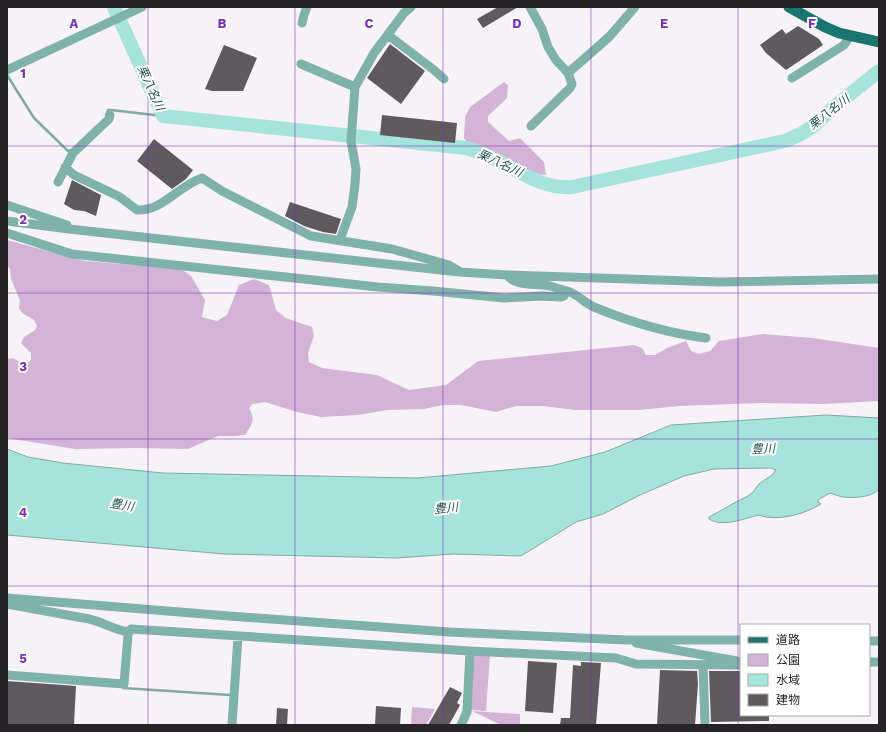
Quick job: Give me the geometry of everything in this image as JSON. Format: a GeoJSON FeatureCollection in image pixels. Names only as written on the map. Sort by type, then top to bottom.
{"type":"FeatureCollection","features":[{"type":"Feature","properties":{"kind":"main road"},"geometry":{"type":"LineString","coordinates":[[789,7],[825,27],[850,36],[879,42]]}},
{"type":"Feature","properties":{"kind":"street"},"geometry":{"type":"LineString","coordinates":[[7,70],[142,7]]}},
{"type":"Feature","properties":{"kind":"street"},"geometry":{"type":"LineString","coordinates":[[302,23],[307,7]]}},
{"type":"Feature","properties":{"kind":"street"},"geometry":{"type":"LineString","coordinates":[[341,240],[352,207],[355,184],[356,169],[351,140],[355,87],[374,53],[404,13],[411,7]]}},
{"type":"Feature","properties":{"kind":"street"},"geometry":{"type":"LineString","coordinates":[[530,7],[542,29],[548,46],[556,60],[568,74],[572,84],[570,88],[531,126]]}},
{"type":"Feature","properties":{"kind":"street"},"geometry":{"type":"LineString","coordinates":[[568,74],[609,37],[636,7]]}},
{"type":"Feature","properties":{"kind":"street"},"geometry":{"type":"LineString","coordinates":[[388,35],[444,79]]}},
{"type":"Feature","properties":{"kind":"street"},"geometry":{"type":"LineString","coordinates":[[792,78],[844,45],[850,36]]}},
{"type":"Feature","properties":{"kind":"street"},"geometry":{"type":"LineString","coordinates":[[301,64],[355,87]]}},
{"type":"Feature","properties":{"kind":"street"},"geometry":{"type":"LineString","coordinates":[[58,182],[73,153],[109,119],[110,115]]}},
{"type":"Feature","properties":{"kind":"street"},"geometry":{"type":"LineString","coordinates":[[65,167],[74,175],[120,198],[137,210],[155,207],[195,180],[202,178],[222,191],[311,236],[392,249],[449,265],[459,272]]}},
{"type":"Feature","properties":{"kind":"street"},"geometry":{"type":"LineString","coordinates":[[7,205],[66,224],[69,229]]}},
{"type":"Feature","properties":{"kind":"street"},"geometry":{"type":"LineString","coordinates":[[7,221],[459,272],[719,282],[879,279]]}},
{"type":"Feature","properties":{"kind":"street"},"geometry":{"type":"LineString","coordinates":[[7,233],[72,254],[378,287],[433,290],[504,298],[542,296],[561,297],[564,296],[565,293],[563,290]]}},
{"type":"Feature","properties":{"kind":"street"},"geometry":{"type":"LineString","coordinates":[[507,275],[509,279],[515,282],[550,286],[570,292],[581,301],[632,322],[680,335],[706,338]]}},
{"type":"Feature","properties":{"kind":"street"},"geometry":{"type":"LineString","coordinates":[[7,598],[449,632],[627,640],[740,640]]}},
{"type":"Feature","properties":{"kind":"street"},"geometry":{"type":"LineString","coordinates":[[7,604],[89,619],[101,622],[119,631],[128,632],[131,629],[470,651],[616,658],[636,664],[703,665],[740,663]]}},
{"type":"Feature","properties":{"kind":"street"},"geometry":{"type":"LineString","coordinates":[[7,675],[124,684],[128,632]]}},
{"type":"Feature","properties":{"kind":"street"},"geometry":{"type":"LineString","coordinates":[[232,725],[238,637]]}},
{"type":"Feature","properties":{"kind":"street"},"geometry":{"type":"LineString","coordinates":[[627,640],[641,645],[719,657],[740,663]]}},
{"type":"Feature","properties":{"kind":"street"},"geometry":{"type":"LineString","coordinates":[[461,725],[467,712],[470,651]]}},
{"type":"Feature","properties":{"kind":"street"},"geometry":{"type":"LineString","coordinates":[[703,665],[705,725]]}},
{"type":"Feature","properties":{"kind":"green space"},"geometry":{"type":"Polygon","coordinates":[[[504,82],[508,85],[507,98],[488,116],[488,122],[509,141],[520,138],[544,162],[546,175],[534,174],[483,148],[468,144],[464,138],[465,117],[470,107],[504,82]]]}},
{"type":"Feature","properties":{"kind":"green space"},"geometry":{"type":"Polygon","coordinates":[[[7,240],[85,261],[181,269],[191,276],[205,300],[202,317],[217,321],[227,315],[239,285],[254,279],[269,285],[276,310],[286,318],[312,327],[314,336],[308,353],[309,362],[322,368],[377,375],[409,390],[446,385],[478,361],[634,345],[642,348],[646,355],[655,355],[667,348],[686,341],[691,351],[699,354],[710,351],[719,341],[763,334],[813,338],[879,348],[879,401],[824,404],[760,403],[680,406],[639,410],[575,410],[543,406],[516,406],[496,412],[461,405],[443,405],[424,409],[387,410],[358,415],[321,417],[297,412],[265,402],[252,404],[249,408],[253,419],[250,428],[245,435],[218,436],[188,449],[75,449],[7,438],[7,359],[13,358],[25,365],[31,360],[31,353],[21,343],[24,337],[35,330],[37,326],[34,320],[22,313],[19,308],[20,300],[11,279],[10,269],[7,265],[7,240]]]}},
{"type":"Feature","properties":{"kind":"green space"},"geometry":{"type":"Polygon","coordinates":[[[473,654],[490,655],[486,711],[470,710],[473,654]]]}},
{"type":"Feature","properties":{"kind":"green space"},"geometry":{"type":"Polygon","coordinates":[[[412,707],[435,709],[426,725],[411,725],[412,707]]]}},
{"type":"Feature","properties":{"kind":"green space"},"geometry":{"type":"Polygon","coordinates":[[[472,711],[520,714],[520,725],[501,725],[472,711]]]}},
{"type":"Feature","properties":{"kind":"water","name":"豊川"},"geometry":{"type":"Polygon","coordinates":[[[826,415],[879,418],[879,489],[876,492],[862,497],[842,497],[830,493],[818,500],[821,504],[799,514],[774,518],[759,515],[734,522],[721,523],[709,519],[709,517],[748,496],[759,484],[772,475],[776,470],[771,468],[714,469],[684,476],[640,495],[603,514],[576,522],[521,556],[453,554],[397,558],[224,554],[7,535],[7,449],[28,457],[63,463],[163,473],[417,478],[551,466],[605,452],[671,425],[826,415]]]}},
{"type":"Feature","properties":{"kind":"building"},"geometry":{"type":"Polygon","coordinates":[[[498,7],[518,7],[483,28],[477,19],[498,7]]]}},
{"type":"Feature","properties":{"kind":"building"},"geometry":{"type":"Polygon","coordinates":[[[798,26],[819,39],[823,45],[786,70],[766,53],[760,45],[782,29],[786,34],[798,26]]]}},
{"type":"Feature","properties":{"kind":"building"},"geometry":{"type":"Polygon","coordinates":[[[390,44],[425,71],[401,104],[367,78],[390,44]]]}},
{"type":"Feature","properties":{"kind":"building"},"geometry":{"type":"Polygon","coordinates":[[[224,45],[257,58],[243,91],[212,91],[205,89],[224,45]]]}},
{"type":"Feature","properties":{"kind":"building"},"geometry":{"type":"Polygon","coordinates":[[[382,115],[457,123],[455,143],[380,135],[382,115]]]}},
{"type":"Feature","properties":{"kind":"building"},"geometry":{"type":"Polygon","coordinates":[[[154,139],[193,170],[186,179],[172,189],[137,161],[154,139]]]}},
{"type":"Feature","properties":{"kind":"building"},"geometry":{"type":"Polygon","coordinates":[[[72,180],[101,195],[96,216],[84,211],[74,210],[64,204],[72,180]]]}},
{"type":"Feature","properties":{"kind":"building"},"geometry":{"type":"Polygon","coordinates":[[[290,202],[341,219],[336,234],[323,232],[304,226],[285,216],[290,202]]]}},
{"type":"Feature","properties":{"kind":"building"},"geometry":{"type":"Polygon","coordinates":[[[528,661],[557,663],[553,713],[525,711],[528,661]]]}},
{"type":"Feature","properties":{"kind":"building"},"geometry":{"type":"Polygon","coordinates":[[[581,662],[601,663],[596,725],[560,725],[561,718],[570,718],[573,665],[581,666],[581,662]]]}},
{"type":"Feature","properties":{"kind":"building"},"geometry":{"type":"Polygon","coordinates":[[[660,670],[697,671],[698,684],[695,725],[657,725],[660,670]]]}},
{"type":"Feature","properties":{"kind":"building"},"geometry":{"type":"Polygon","coordinates":[[[709,671],[740,671],[740,716],[769,716],[769,721],[711,722],[709,671]]]}},
{"type":"Feature","properties":{"kind":"building"},"geometry":{"type":"Polygon","coordinates":[[[7,681],[76,686],[74,725],[7,725],[7,681]]]}},
{"type":"Feature","properties":{"kind":"building"},"geometry":{"type":"Polygon","coordinates":[[[450,687],[462,693],[457,703],[460,705],[449,725],[428,725],[450,687]]]}},
{"type":"Feature","properties":{"kind":"building"},"geometry":{"type":"Polygon","coordinates":[[[376,706],[401,708],[400,725],[375,725],[376,706]]]}},
{"type":"Feature","properties":{"kind":"building"},"geometry":{"type":"Polygon","coordinates":[[[277,708],[288,709],[287,725],[276,725],[277,708]]]}},
{"type":"Feature","properties":{"kind":"waterway","name":"栗八名川"},"geometry":{"type":"LineString","coordinates":[[114,7],[163,116],[466,148],[479,152],[537,181],[560,187],[572,187],[785,141],[801,134],[815,125],[834,107],[879,71]]}},
{"type":"Feature","properties":{"kind":"waterway"},"geometry":{"type":"LineString","coordinates":[[7,75],[34,118],[68,151],[71,150]]}},
{"type":"Feature","properties":{"kind":"waterway"},"geometry":{"type":"LineString","coordinates":[[106,115],[108,110],[111,110],[163,116]]}},
{"type":"Feature","properties":{"kind":"waterway"},"geometry":{"type":"LineString","coordinates":[[123,688],[230,695]]}}]}
